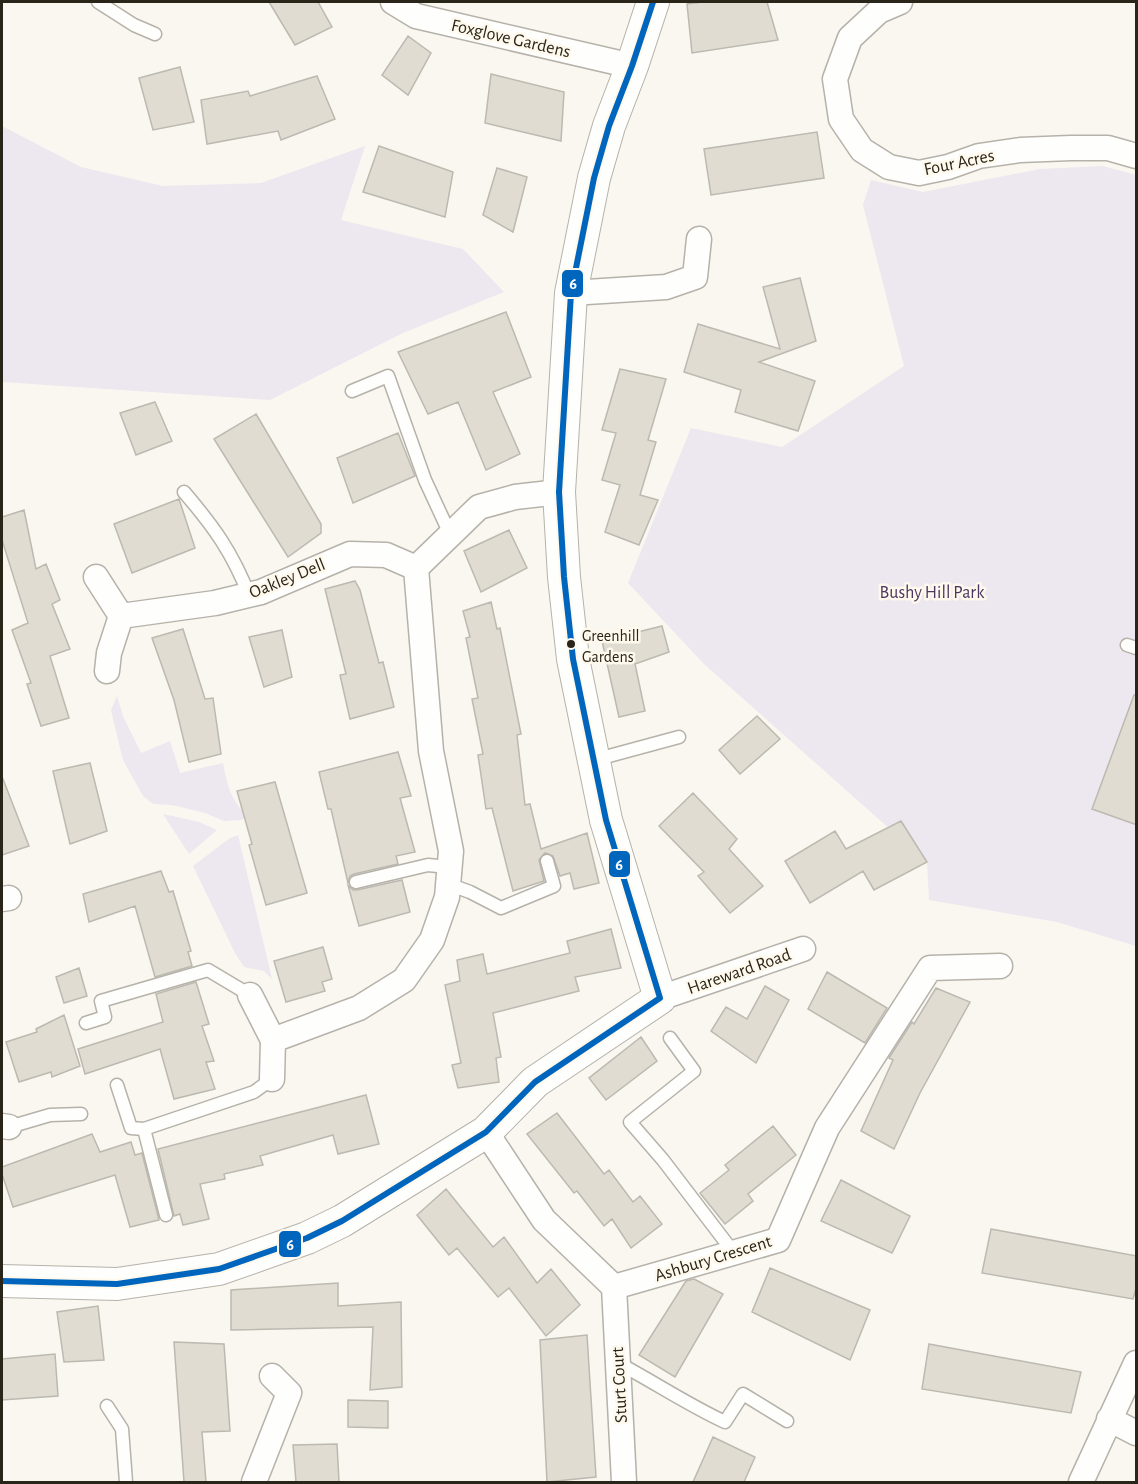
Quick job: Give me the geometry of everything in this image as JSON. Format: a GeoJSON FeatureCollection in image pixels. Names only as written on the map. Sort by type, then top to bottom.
{"type":"FeatureCollection","features":[{"type":"Feature","properties":{"kind":"street","name":"Foxglove Gardens"},"geometry":{"type":"LineString","coordinates":[[393,2],[416,16],[633,66]]}},
{"type":"Feature","properties":{"kind":"street"},"geometry":{"type":"LineString","coordinates":[[652,2],[633,66],[609,126],[594,178],[571,293],[559,492],[564,577],[573,659],[593,760],[606,820],[660,998]]}},
{"type":"Feature","properties":{"kind":"street","name":"Four Acres"},"geometry":{"type":"LineString","coordinates":[[900,2],[879,10],[850,38],[835,79],[841,119],[862,150],[889,166],[919,173],[948,167],[979,156],[1020,150],[1108,148],[1137,156]]}},
{"type":"Feature","properties":{"kind":"street"},"geometry":{"type":"LineString","coordinates":[[571,293],[666,287],[695,277],[699,239]]}},
{"type":"Feature","properties":{"kind":"street"},"geometry":{"type":"LineString","coordinates":[[273,1040],[359,1008],[404,980],[432,940],[447,897],[451,851],[431,751],[416,568],[479,507],[515,497],[559,492]]}},
{"type":"Feature","properties":{"kind":"street","name":"Oakley Dell"},"geometry":{"type":"LineString","coordinates":[[121,616],[214,603],[261,592],[350,554],[386,555],[416,568]]}},
{"type":"Feature","properties":{"kind":"street"},"geometry":{"type":"LineString","coordinates":[[96,577],[121,616],[109,653],[107,671]]}},
{"type":"Feature","properties":{"kind":"street","name":"Hareward Road"},"geometry":{"type":"LineString","coordinates":[[2,1281],[117,1284],[219,1269],[307,1238],[342,1221],[486,1132],[535,1082],[660,998],[803,949]]}},
{"type":"Feature","properties":{"kind":"street","name":"Ashbury Crescent"},"geometry":{"type":"LineString","coordinates":[[614,1287],[778,1240],[827,1128],[930,968],[1000,966]]}},
{"type":"Feature","properties":{"kind":"street"},"geometry":{"type":"LineString","coordinates":[[250,995],[273,1040],[272,1079]]}},
{"type":"Feature","properties":{"kind":"street"},"geometry":{"type":"LineString","coordinates":[[486,1132],[544,1220],[614,1287]]}},
{"type":"Feature","properties":{"kind":"street","name":"Sturt Court"},"geometry":{"type":"LineString","coordinates":[[614,1287],[624,1482]]}},
{"type":"Feature","properties":{"kind":"street"},"geometry":{"type":"LineString","coordinates":[[1081,1482],[1137,1363]]}},
{"type":"Feature","properties":{"kind":"street"},"geometry":{"type":"LineString","coordinates":[[254,1482],[289,1393],[272,1376]]}},
{"type":"Feature","properties":{"kind":"street"},"geometry":{"type":"LineString","coordinates":[[1109,1419],[1137,1433]]}},
{"type":"Feature","properties":{"kind":"lane"},"geometry":{"type":"LineString","coordinates":[[98,2],[134,25],[154,34]]}},
{"type":"Feature","properties":{"kind":"lane"},"geometry":{"type":"LineString","coordinates":[[352,391],[388,376],[425,480],[450,534]]}},
{"type":"Feature","properties":{"kind":"lane"},"geometry":{"type":"LineString","coordinates":[[184,492],[214,526],[237,566],[249,595]]}},
{"type":"Feature","properties":{"kind":"lane"},"geometry":{"type":"LineString","coordinates":[[593,760],[679,737]]}},
{"type":"Feature","properties":{"kind":"lane"},"geometry":{"type":"LineString","coordinates":[[356,882],[428,865],[470,892],[501,908],[554,886],[547,861]]}},
{"type":"Feature","properties":{"kind":"lane"},"geometry":{"type":"LineString","coordinates":[[86,1023],[105,1017],[102,1001],[208,970],[250,995]]}},
{"type":"Feature","properties":{"kind":"lane"},"geometry":{"type":"LineString","coordinates":[[670,1038],[694,1071],[630,1122],[663,1160],[734,1253]]}},
{"type":"Feature","properties":{"kind":"lane"},"geometry":{"type":"LineString","coordinates":[[117,1085],[131,1128],[144,1129],[254,1092],[272,1079]]}},
{"type":"Feature","properties":{"kind":"lane"},"geometry":{"type":"LineString","coordinates":[[5,1126],[50,1115],[81,1114]]}},
{"type":"Feature","properties":{"kind":"lane"},"geometry":{"type":"LineString","coordinates":[[144,1129],[166,1215]]}},
{"type":"Feature","properties":{"kind":"lane"},"geometry":{"type":"LineString","coordinates":[[618,1363],[663,1387],[698,1410],[725,1422],[743,1394],[787,1421]]}},
{"type":"Feature","properties":{"kind":"lane"},"geometry":{"type":"LineString","coordinates":[[107,1406],[122,1430],[126,1482]]}},
{"type":"Feature","properties":{"kind":"green space"},"geometry":{"type":"Polygon","coordinates":[[[2,126],[81,167],[163,186],[261,183],[365,146],[341,220],[463,249],[504,292],[403,333],[270,400],[2,382],[2,126]]]}},
{"type":"Feature","properties":{"kind":"green space","name":"Bushy Hill Park"},"geometry":{"type":"Polygon","coordinates":[[[1103,166],[1136,175],[1136,946],[1057,922],[929,900],[927,862],[704,664],[628,583],[691,428],[782,447],[904,366],[863,205],[871,180],[923,192],[1040,169],[1103,166]]]}},
{"type":"Feature","properties":{"kind":"green space"},"geometry":{"type":"Polygon","coordinates":[[[117,696],[123,716],[141,753],[170,741],[180,773],[223,763],[234,799],[248,816],[241,820],[224,821],[205,813],[172,805],[153,804],[143,796],[123,760],[111,710],[117,696]]]}},
{"type":"Feature","properties":{"kind":"green space"},"geometry":{"type":"Polygon","coordinates":[[[163,814],[199,822],[217,830],[189,854],[163,814]]]}},
{"type":"Feature","properties":{"kind":"green space"},"geometry":{"type":"Polygon","coordinates":[[[238,835],[272,979],[264,971],[244,967],[193,866],[230,838],[238,835]]]}},
{"type":"Feature","properties":{"kind":"building"},"geometry":{"type":"Polygon","coordinates":[[[269,2],[318,2],[332,27],[295,45],[269,2]]]}},
{"type":"Feature","properties":{"kind":"building"},"geometry":{"type":"Polygon","coordinates":[[[767,2],[778,40],[692,53],[687,4],[767,2]]]}},
{"type":"Feature","properties":{"kind":"building"},"geometry":{"type":"Polygon","coordinates":[[[408,36],[431,53],[408,95],[382,75],[408,36]]]}},
{"type":"Feature","properties":{"kind":"building"},"geometry":{"type":"Polygon","coordinates":[[[180,67],[194,122],[153,130],[139,78],[180,67]]]}},
{"type":"Feature","properties":{"kind":"building"},"geometry":{"type":"Polygon","coordinates":[[[491,74],[564,92],[561,141],[485,123],[491,74]]]}},
{"type":"Feature","properties":{"kind":"building"},"geometry":{"type":"Polygon","coordinates":[[[317,76],[335,119],[281,140],[278,131],[207,144],[201,100],[248,91],[250,96],[317,76]]]}},
{"type":"Feature","properties":{"kind":"building"},"geometry":{"type":"Polygon","coordinates":[[[817,132],[824,178],[711,195],[704,149],[817,132]]]}},
{"type":"Feature","properties":{"kind":"building"},"geometry":{"type":"Polygon","coordinates":[[[379,146],[453,172],[445,217],[363,192],[379,146]]]}},
{"type":"Feature","properties":{"kind":"building"},"geometry":{"type":"Polygon","coordinates":[[[497,168],[527,177],[513,232],[483,215],[497,168]]]}},
{"type":"Feature","properties":{"kind":"building"},"geometry":{"type":"Polygon","coordinates":[[[800,278],[816,341],[759,362],[815,381],[798,431],[735,412],[741,390],[684,372],[698,324],[780,349],[763,287],[800,278]]]}},
{"type":"Feature","properties":{"kind":"building"},"geometry":{"type":"Polygon","coordinates":[[[506,312],[531,377],[493,392],[520,454],[486,470],[458,402],[428,414],[398,352],[506,312]]]}},
{"type":"Feature","properties":{"kind":"building"},"geometry":{"type":"Polygon","coordinates":[[[620,369],[666,379],[648,440],[656,442],[640,495],[658,500],[639,545],[605,532],[620,485],[602,480],[616,433],[602,430],[620,369]]]}},
{"type":"Feature","properties":{"kind":"building"},"geometry":{"type":"Polygon","coordinates":[[[155,402],[172,441],[136,455],[120,413],[155,402]]]}},
{"type":"Feature","properties":{"kind":"building"},"geometry":{"type":"Polygon","coordinates":[[[256,414],[321,524],[321,533],[288,557],[214,439],[256,414]]]}},
{"type":"Feature","properties":{"kind":"building"},"geometry":{"type":"Polygon","coordinates":[[[398,433],[415,476],[353,503],[337,458],[398,433]]]}},
{"type":"Feature","properties":{"kind":"building"},"geometry":{"type":"Polygon","coordinates":[[[179,499],[195,548],[132,573],[114,524],[179,499]]]}},
{"type":"Feature","properties":{"kind":"building"},"geometry":{"type":"Polygon","coordinates":[[[24,510],[36,569],[46,564],[60,600],[52,604],[70,649],[50,656],[69,718],[41,726],[27,684],[31,683],[12,630],[28,623],[2,540],[2,517],[24,510]]]}},
{"type":"Feature","properties":{"kind":"building"},"geometry":{"type":"Polygon","coordinates":[[[509,530],[527,568],[481,592],[464,551],[509,530]]]}},
{"type":"Feature","properties":{"kind":"building"},"geometry":{"type":"Polygon","coordinates":[[[355,581],[360,590],[379,663],[383,662],[394,707],[350,719],[340,675],[346,674],[325,589],[355,581]]]}},
{"type":"Feature","properties":{"kind":"building"},"geometry":{"type":"Polygon","coordinates":[[[491,602],[497,629],[500,628],[521,734],[517,735],[525,805],[530,804],[541,849],[587,833],[599,883],[574,889],[570,873],[560,876],[553,856],[545,853],[539,860],[544,881],[513,891],[492,808],[486,809],[478,755],[483,754],[472,699],[478,698],[466,638],[470,637],[463,611],[491,602]]]}},
{"type":"Feature","properties":{"kind":"building"},"geometry":{"type":"Polygon","coordinates":[[[662,626],[669,652],[635,664],[645,711],[619,717],[602,641],[662,626]]]}},
{"type":"Feature","properties":{"kind":"building"},"geometry":{"type":"Polygon","coordinates":[[[183,629],[205,699],[213,698],[221,754],[189,762],[174,700],[152,638],[183,629]]]}},
{"type":"Feature","properties":{"kind":"building"},"geometry":{"type":"Polygon","coordinates":[[[282,630],[292,677],[264,687],[249,637],[282,630]]]}},
{"type":"Feature","properties":{"kind":"building"},"geometry":{"type":"Polygon","coordinates":[[[1134,695],[1137,695],[1137,825],[1092,809],[1134,695]]]}},
{"type":"Feature","properties":{"kind":"building"},"geometry":{"type":"Polygon","coordinates":[[[757,716],[780,739],[740,774],[719,750],[757,716]]]}},
{"type":"Feature","properties":{"kind":"building"},"geometry":{"type":"Polygon","coordinates":[[[398,752],[411,796],[400,798],[415,852],[396,856],[398,864],[354,874],[350,876],[348,883],[331,809],[328,809],[319,772],[398,752]]]}},
{"type":"Feature","properties":{"kind":"building"},"geometry":{"type":"Polygon","coordinates":[[[90,763],[107,831],[70,844],[53,771],[90,763]]]}},
{"type":"Feature","properties":{"kind":"building"},"geometry":{"type":"Polygon","coordinates":[[[2,780],[29,846],[2,855],[2,780]]]}},
{"type":"Feature","properties":{"kind":"building"},"geometry":{"type":"Polygon","coordinates":[[[275,782],[307,893],[266,905],[237,791],[275,782]]]}},
{"type":"Feature","properties":{"kind":"building"},"geometry":{"type":"Polygon","coordinates":[[[693,793],[737,839],[729,849],[763,886],[730,913],[698,876],[704,872],[659,826],[693,793]]]}},
{"type":"Feature","properties":{"kind":"building"},"geometry":{"type":"Polygon","coordinates":[[[901,821],[927,862],[874,890],[863,871],[810,903],[785,861],[835,831],[846,849],[901,821]]]}},
{"type":"Feature","properties":{"kind":"building"},"geometry":{"type":"Polygon","coordinates":[[[161,871],[169,892],[173,891],[191,951],[188,952],[192,966],[155,977],[135,906],[89,922],[83,894],[161,871]]]}},
{"type":"Feature","properties":{"kind":"building"},"geometry":{"type":"Polygon","coordinates":[[[402,880],[410,912],[359,926],[348,885],[353,890],[357,890],[402,880]]]}},
{"type":"Feature","properties":{"kind":"building"},"geometry":{"type":"Polygon","coordinates":[[[611,929],[621,968],[575,977],[579,991],[493,1013],[501,1057],[496,1058],[499,1082],[458,1088],[452,1065],[461,1063],[445,985],[460,981],[457,960],[483,954],[487,974],[570,953],[567,941],[611,929]]]}},
{"type":"Feature","properties":{"kind":"building"},"geometry":{"type":"Polygon","coordinates":[[[323,947],[332,979],[322,982],[325,991],[286,1002],[274,961],[323,947]]]}},
{"type":"Feature","properties":{"kind":"building"},"geometry":{"type":"Polygon","coordinates":[[[79,968],[87,996],[64,1003],[56,977],[79,968]]]}},
{"type":"Feature","properties":{"kind":"building"},"geometry":{"type":"Polygon","coordinates":[[[827,972],[887,1008],[865,1043],[808,1009],[827,972]]]}},
{"type":"Feature","properties":{"kind":"building"},"geometry":{"type":"Polygon","coordinates":[[[196,982],[209,1024],[202,1026],[214,1061],[206,1062],[215,1089],[174,1099],[160,1049],[85,1074],[78,1049],[163,1022],[156,994],[196,982]]]}},
{"type":"Feature","properties":{"kind":"building"},"geometry":{"type":"Polygon","coordinates":[[[765,986],[789,1000],[756,1063],[711,1031],[726,1007],[747,1019],[765,986]]]}},
{"type":"Feature","properties":{"kind":"building"},"geometry":{"type":"Polygon","coordinates":[[[936,988],[970,1002],[920,1093],[894,1149],[861,1131],[893,1060],[889,1058],[912,1022],[914,1024],[936,988]]]}},
{"type":"Feature","properties":{"kind":"building"},"geometry":{"type":"Polygon","coordinates":[[[64,1015],[80,1066],[52,1077],[51,1072],[19,1082],[6,1042],[37,1032],[36,1029],[64,1015]]]}},
{"type":"Feature","properties":{"kind":"building"},"geometry":{"type":"Polygon","coordinates":[[[641,1037],[657,1061],[606,1100],[589,1078],[641,1037]]]}},
{"type":"Feature","properties":{"kind":"building"},"geometry":{"type":"Polygon","coordinates":[[[366,1095],[379,1144],[338,1154],[333,1135],[260,1156],[263,1165],[224,1174],[225,1179],[200,1184],[209,1219],[183,1225],[180,1214],[174,1216],[158,1149],[366,1095]]]}},
{"type":"Feature","properties":{"kind":"building"},"geometry":{"type":"Polygon","coordinates":[[[557,1113],[604,1174],[609,1170],[633,1202],[640,1196],[662,1224],[631,1248],[612,1219],[604,1226],[577,1191],[574,1193],[527,1134],[557,1113]]]}},
{"type":"Feature","properties":{"kind":"building"},"geometry":{"type":"Polygon","coordinates":[[[773,1126],[796,1155],[748,1194],[753,1201],[725,1224],[700,1193],[729,1170],[725,1165],[773,1126]]]}},
{"type":"Feature","properties":{"kind":"building"},"geometry":{"type":"Polygon","coordinates":[[[92,1134],[100,1152],[131,1142],[135,1155],[142,1153],[159,1220],[130,1227],[115,1175],[13,1207],[2,1174],[2,1167],[92,1134]]]}},
{"type":"Feature","properties":{"kind":"building"},"geometry":{"type":"Polygon","coordinates":[[[841,1180],[910,1216],[892,1253],[821,1221],[841,1180]]]}},
{"type":"Feature","properties":{"kind":"building"},"geometry":{"type":"Polygon","coordinates":[[[446,1189],[493,1247],[504,1237],[537,1283],[551,1269],[580,1305],[546,1336],[509,1288],[498,1297],[457,1248],[449,1255],[417,1215],[446,1189]]]}},
{"type":"Feature","properties":{"kind":"building"},"geometry":{"type":"Polygon","coordinates":[[[991,1229],[1137,1256],[1137,1285],[1133,1299],[982,1273],[991,1229]]]}},
{"type":"Feature","properties":{"kind":"building"},"geometry":{"type":"Polygon","coordinates":[[[770,1268],[870,1310],[850,1360],[752,1312],[770,1268]]]}},
{"type":"Feature","properties":{"kind":"building"},"geometry":{"type":"Polygon","coordinates":[[[694,1279],[723,1294],[675,1377],[639,1355],[686,1281],[694,1279]]]}},
{"type":"Feature","properties":{"kind":"building"},"geometry":{"type":"Polygon","coordinates":[[[338,1283],[338,1306],[401,1302],[402,1387],[370,1390],[373,1327],[231,1330],[231,1290],[338,1283]]]}},
{"type":"Feature","properties":{"kind":"building"},"geometry":{"type":"Polygon","coordinates":[[[98,1306],[104,1360],[64,1362],[57,1312],[98,1306]]]}},
{"type":"Feature","properties":{"kind":"building"},"geometry":{"type":"Polygon","coordinates":[[[587,1335],[596,1477],[547,1482],[540,1340],[587,1335]]]}},
{"type":"Feature","properties":{"kind":"building"},"geometry":{"type":"Polygon","coordinates":[[[174,1342],[224,1344],[230,1431],[202,1432],[206,1482],[184,1482],[174,1342]]]}},
{"type":"Feature","properties":{"kind":"building"},"geometry":{"type":"Polygon","coordinates":[[[929,1344],[1081,1372],[1071,1413],[922,1389],[929,1344]]]}},
{"type":"Feature","properties":{"kind":"building"},"geometry":{"type":"Polygon","coordinates":[[[55,1354],[58,1396],[2,1400],[2,1359],[55,1354]]]}},
{"type":"Feature","properties":{"kind":"building"},"geometry":{"type":"Polygon","coordinates":[[[348,1400],[388,1401],[388,1428],[348,1427],[348,1400]]]}},
{"type":"Feature","properties":{"kind":"building"},"geometry":{"type":"Polygon","coordinates":[[[713,1437],[755,1457],[744,1482],[693,1482],[713,1437]]]}},
{"type":"Feature","properties":{"kind":"building"},"geometry":{"type":"Polygon","coordinates":[[[337,1444],[339,1482],[296,1482],[293,1445],[337,1444]]]}},
{"type":"Feature","properties":{"kind":"transit line","name":"6"},"geometry":{"type":"LineString","coordinates":[[2,1281],[117,1284],[219,1269],[307,1238],[342,1221],[486,1132],[535,1082],[660,998],[606,820],[573,659],[564,577],[559,492],[571,293],[594,178],[609,126],[653,2]]}},
{"type":"Feature","properties":{"kind":"place","name":"Greenhill Gardens"},"geometry":{"type":"Point","coordinates":[571,644]}}]}
